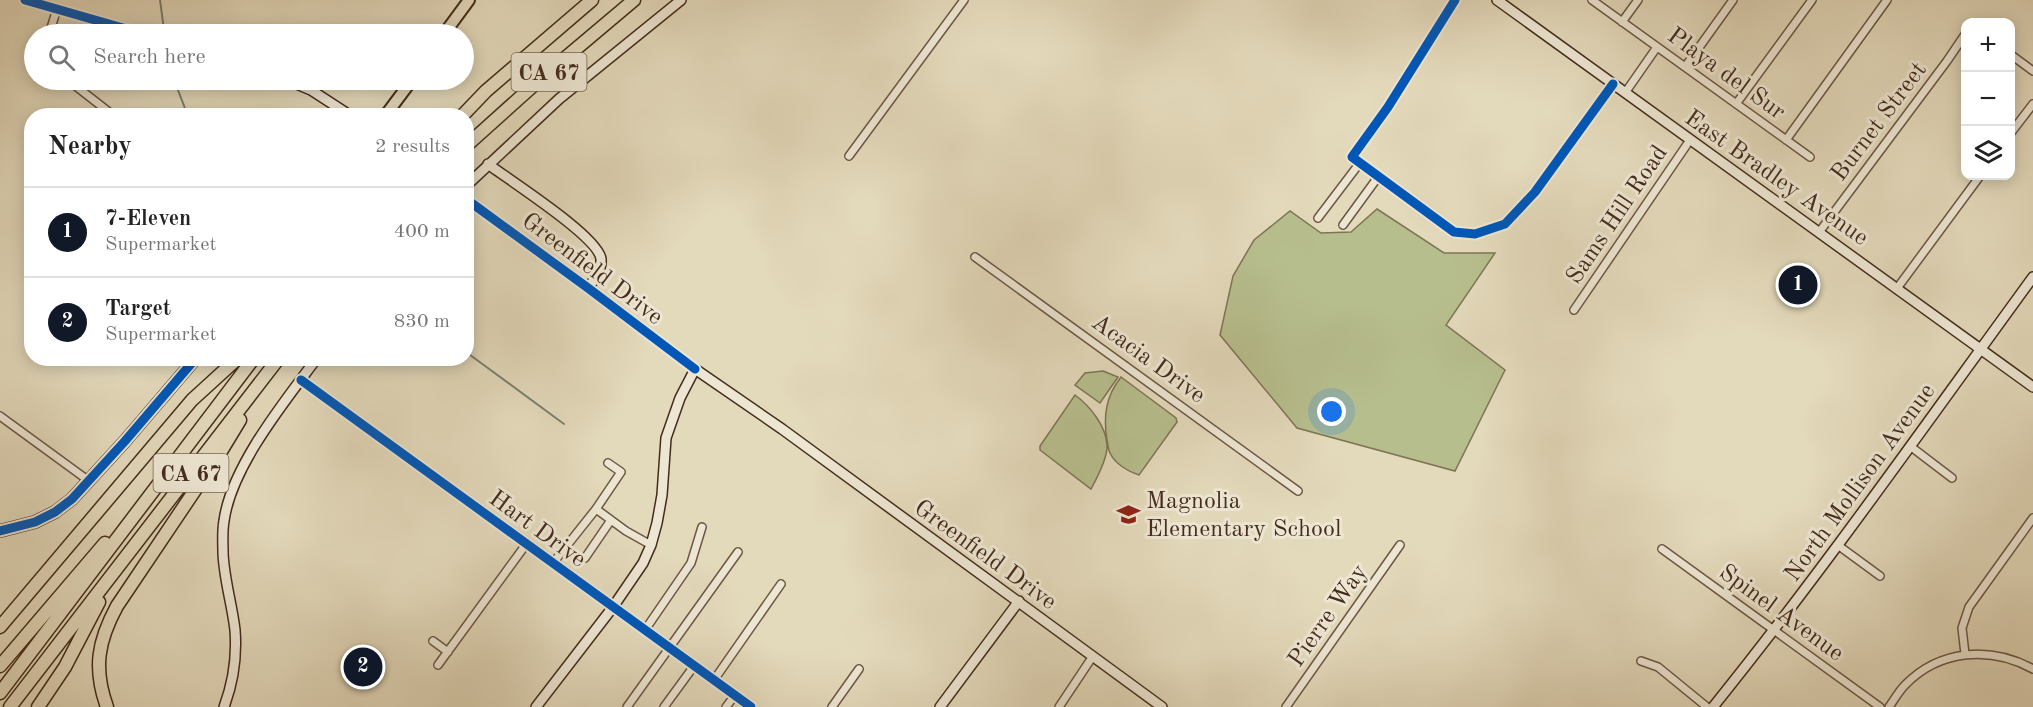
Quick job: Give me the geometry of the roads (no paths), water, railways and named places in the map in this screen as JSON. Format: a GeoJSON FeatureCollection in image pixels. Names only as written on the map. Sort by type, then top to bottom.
{"type":"FeatureCollection","features":[{"type":"Feature","properties":{"kind":"highway","name":"CA 67"},"geometry":{"type":"LineString","coordinates":[[470,108],[486,91],[592,0]]}},
{"type":"Feature","properties":{"kind":"highway","name":"CA 67"},"geometry":{"type":"LineString","coordinates":[[474,139],[634,0]]}},
{"type":"Feature","properties":{"kind":"highway"},"geometry":{"type":"LineString","coordinates":[[0,627],[192,400],[229,366]]}},
{"type":"Feature","properties":{"kind":"highway","name":"CA 67"},"geometry":{"type":"LineString","coordinates":[[191,442],[248,366]]}},
{"type":"Feature","properties":{"kind":"highway","name":"CA 67"},"geometry":{"type":"LineString","coordinates":[[112,577],[272,366]]}},
{"type":"Feature","properties":{"kind":"highway"},"geometry":{"type":"LineString","coordinates":[[107,707],[98,668],[99,651],[105,627],[220,453],[270,369]]}},
{"type":"Feature","properties":{"kind":"highway"},"geometry":{"type":"LineString","coordinates":[[0,666],[191,442]]}},
{"type":"Feature","properties":{"kind":"highway"},"geometry":{"type":"LineString","coordinates":[[0,693],[191,442]]}},
{"type":"Feature","properties":{"kind":"highway"},"geometry":{"type":"LineString","coordinates":[[10,707],[112,577]]}},
{"type":"Feature","properties":{"kind":"highway"},"geometry":{"type":"LineString","coordinates":[[38,707],[62,673],[112,577]]}},
{"type":"Feature","properties":{"kind":"main road"},"geometry":{"type":"LineString","coordinates":[[26,0],[109,24]]}},
{"type":"Feature","properties":{"kind":"main road"},"geometry":{"type":"LineString","coordinates":[[451,24],[469,0]]}},
{"type":"Feature","properties":{"kind":"main road"},"geometry":{"type":"LineString","coordinates":[[474,178],[582,78],[681,0]]}},
{"type":"Feature","properties":{"kind":"main road","name":"East Bradley Avenue"},"geometry":{"type":"LineString","coordinates":[[1497,0],[1898,287],[2033,387]]}},
{"type":"Feature","properties":{"kind":"main road"},"geometry":{"type":"LineString","coordinates":[[308,90],[339,108]]}},
{"type":"Feature","properties":{"kind":"main road"},"geometry":{"type":"LineString","coordinates":[[391,108],[404,90]]}},
{"type":"Feature","properties":{"kind":"main road"},"geometry":{"type":"LineString","coordinates":[[488,164],[575,228],[597,248],[601,256],[600,266],[588,288]]}},
{"type":"Feature","properties":{"kind":"main road","name":"Greenfield Drive"},"geometry":{"type":"LineString","coordinates":[[474,205],[695,369],[782,429],[1162,707]]}},
{"type":"Feature","properties":{"kind":"main road","name":"North Mollison Avenue"},"geometry":{"type":"LineString","coordinates":[[1713,707],[1839,546],[2033,277]]}},
{"type":"Feature","properties":{"kind":"main road"},"geometry":{"type":"LineString","coordinates":[[0,531],[35,522],[72,499],[189,366]]}},
{"type":"Feature","properties":{"kind":"main road"},"geometry":{"type":"LineString","coordinates":[[224,707],[232,681],[235,631],[223,554],[224,521],[231,496],[248,458],[311,366]]}},
{"type":"Feature","properties":{"kind":"main road"},"geometry":{"type":"LineString","coordinates":[[537,706],[613,607],[643,563],[651,545],[662,495],[666,438],[680,399],[695,369]]}},
{"type":"Feature","properties":{"kind":"main road","name":"Hart Drive"},"geometry":{"type":"LineString","coordinates":[[301,380],[751,707]]}},
{"type":"Feature","properties":{"kind":"main road"},"geometry":{"type":"LineString","coordinates":[[940,707],[1019,601]]}},
{"type":"Feature","properties":{"kind":"street"},"geometry":{"type":"LineString","coordinates":[[849,156],[964,0]]}},
{"type":"Feature","properties":{"kind":"street"},"geometry":{"type":"LineString","coordinates":[[1455,0],[1394,97],[1352,157],[1454,232],[1475,234],[1505,224],[1535,192],[1613,84]]}},
{"type":"Feature","properties":{"kind":"street","name":"Playa del Sur"},"geometry":{"type":"LineString","coordinates":[[1592,0],[1810,157]]}},
{"type":"Feature","properties":{"kind":"street"},"geometry":{"type":"LineString","coordinates":[[1622,22],[1638,0]]}},
{"type":"Feature","properties":{"kind":"street"},"geometry":{"type":"LineString","coordinates":[[1685,67],[1733,0]]}},
{"type":"Feature","properties":{"kind":"street"},"geometry":{"type":"LineString","coordinates":[[1736,104],[1812,0]]}},
{"type":"Feature","properties":{"kind":"street"},"geometry":{"type":"LineString","coordinates":[[1786,140],[1887,0]]}},
{"type":"Feature","properties":{"kind":"street"},"geometry":{"type":"LineString","coordinates":[[52,24],[57,9]]}},
{"type":"Feature","properties":{"kind":"street","name":"Burnet Street"},"geometry":{"type":"LineString","coordinates":[[1820,231],[1961,39]]}},
{"type":"Feature","properties":{"kind":"street"},"geometry":{"type":"LineString","coordinates":[[1625,93],[1657,47]]}},
{"type":"Feature","properties":{"kind":"street"},"geometry":{"type":"LineString","coordinates":[[2015,57],[2033,70]]}},
{"type":"Feature","properties":{"kind":"street"},"geometry":{"type":"LineString","coordinates":[[81,90],[104,108]]}},
{"type":"Feature","properties":{"kind":"street"},"geometry":{"type":"LineString","coordinates":[[2015,127],[2033,104]]}},
{"type":"Feature","properties":{"kind":"street","name":"Sams Hill Road"},"geometry":{"type":"LineString","coordinates":[[1574,310],[1690,140]]}},
{"type":"Feature","properties":{"kind":"street"},"geometry":{"type":"LineString","coordinates":[[1318,219],[1359,164]]}},
{"type":"Feature","properties":{"kind":"street"},"geometry":{"type":"LineString","coordinates":[[1343,225],[1378,177]]}},
{"type":"Feature","properties":{"kind":"street"},"geometry":{"type":"LineString","coordinates":[[1898,287],[1977,180]]}},
{"type":"Feature","properties":{"kind":"street","name":"Acacia Drive"},"geometry":{"type":"LineString","coordinates":[[975,257],[1298,491]]}},
{"type":"Feature","properties":{"kind":"street"},"geometry":{"type":"LineString","coordinates":[[0,416],[88,481]]}},
{"type":"Feature","properties":{"kind":"street"},"geometry":{"type":"LineString","coordinates":[[1910,446],[1952,478]]}},
{"type":"Feature","properties":{"kind":"street"},"geometry":{"type":"LineString","coordinates":[[553,563],[596,509],[621,472],[608,462]]}},
{"type":"Feature","properties":{"kind":"street"},"geometry":{"type":"LineString","coordinates":[[596,509],[651,545]]}},
{"type":"Feature","properties":{"kind":"street"},"geometry":{"type":"LineString","coordinates":[[1965,654],[1962,628],[1968,607],[2033,518]]}},
{"type":"Feature","properties":{"kind":"street"},"geometry":{"type":"LineString","coordinates":[[585,558],[611,520]]}},
{"type":"Feature","properties":{"kind":"street"},"geometry":{"type":"LineString","coordinates":[[645,630],[691,563],[702,526]]}},
{"type":"Feature","properties":{"kind":"street"},"geometry":{"type":"LineString","coordinates":[[438,664],[527,543]]}},
{"type":"Feature","properties":{"kind":"street","name":"Pierre Way"},"geometry":{"type":"LineString","coordinates":[[1286,707],[1400,545]]}},
{"type":"Feature","properties":{"kind":"street"},"geometry":{"type":"LineString","coordinates":[[1839,546],[1880,576]]}},
{"type":"Feature","properties":{"kind":"street","name":"Spinel Avenue"},"geometry":{"type":"LineString","coordinates":[[1662,549],[1880,707]]}},
{"type":"Feature","properties":{"kind":"street"},"geometry":{"type":"LineString","coordinates":[[627,707],[738,552]]}},
{"type":"Feature","properties":{"kind":"street"},"geometry":{"type":"LineString","coordinates":[[714,680],[782,584]]}},
{"type":"Feature","properties":{"kind":"street"},"geometry":{"type":"LineString","coordinates":[[433,641],[448,652]]}},
{"type":"Feature","properties":{"kind":"street"},"geometry":{"type":"LineString","coordinates":[[1889,707],[1904,686],[1922,671],[1943,660],[1965,654],[1996,655],[2015,660],[2033,669]]}},
{"type":"Feature","properties":{"kind":"street"},"geometry":{"type":"LineString","coordinates":[[1059,707],[1093,656]]}},
{"type":"Feature","properties":{"kind":"street"},"geometry":{"type":"LineString","coordinates":[[1641,661],[1658,667],[1707,707]]}},
{"type":"Feature","properties":{"kind":"street"},"geometry":{"type":"LineString","coordinates":[[664,707],[694,666]]}},
{"type":"Feature","properties":{"kind":"street"},"geometry":{"type":"LineString","coordinates":[[832,707],[859,669]]}},
{"type":"Feature","properties":{"kind":"street"},"geometry":{"type":"LineString","coordinates":[[726,707],[735,695]]}},
{"type":"Feature","properties":{"kind":"waterway"},"geometry":{"type":"LineString","coordinates":[[160,0],[163,24]]}},
{"type":"Feature","properties":{"kind":"waterway"},"geometry":{"type":"LineString","coordinates":[[178,90],[185,108]]}},
{"type":"Feature","properties":{"kind":"waterway"},"geometry":{"type":"LineString","coordinates":[[474,358],[564,424]]}},
{"type":"Feature","properties":{"kind":"place","name":"7-Eleven"},"geometry":{"type":"Point","coordinates":[1798,285]}},
{"type":"Feature","properties":{"kind":"place","name":"Magnolia Elementary School"},"geometry":{"type":"Point","coordinates":[1128,514]}},
{"type":"Feature","properties":{"kind":"place","name":"Target"},"geometry":{"type":"Point","coordinates":[363,667]}}]}
